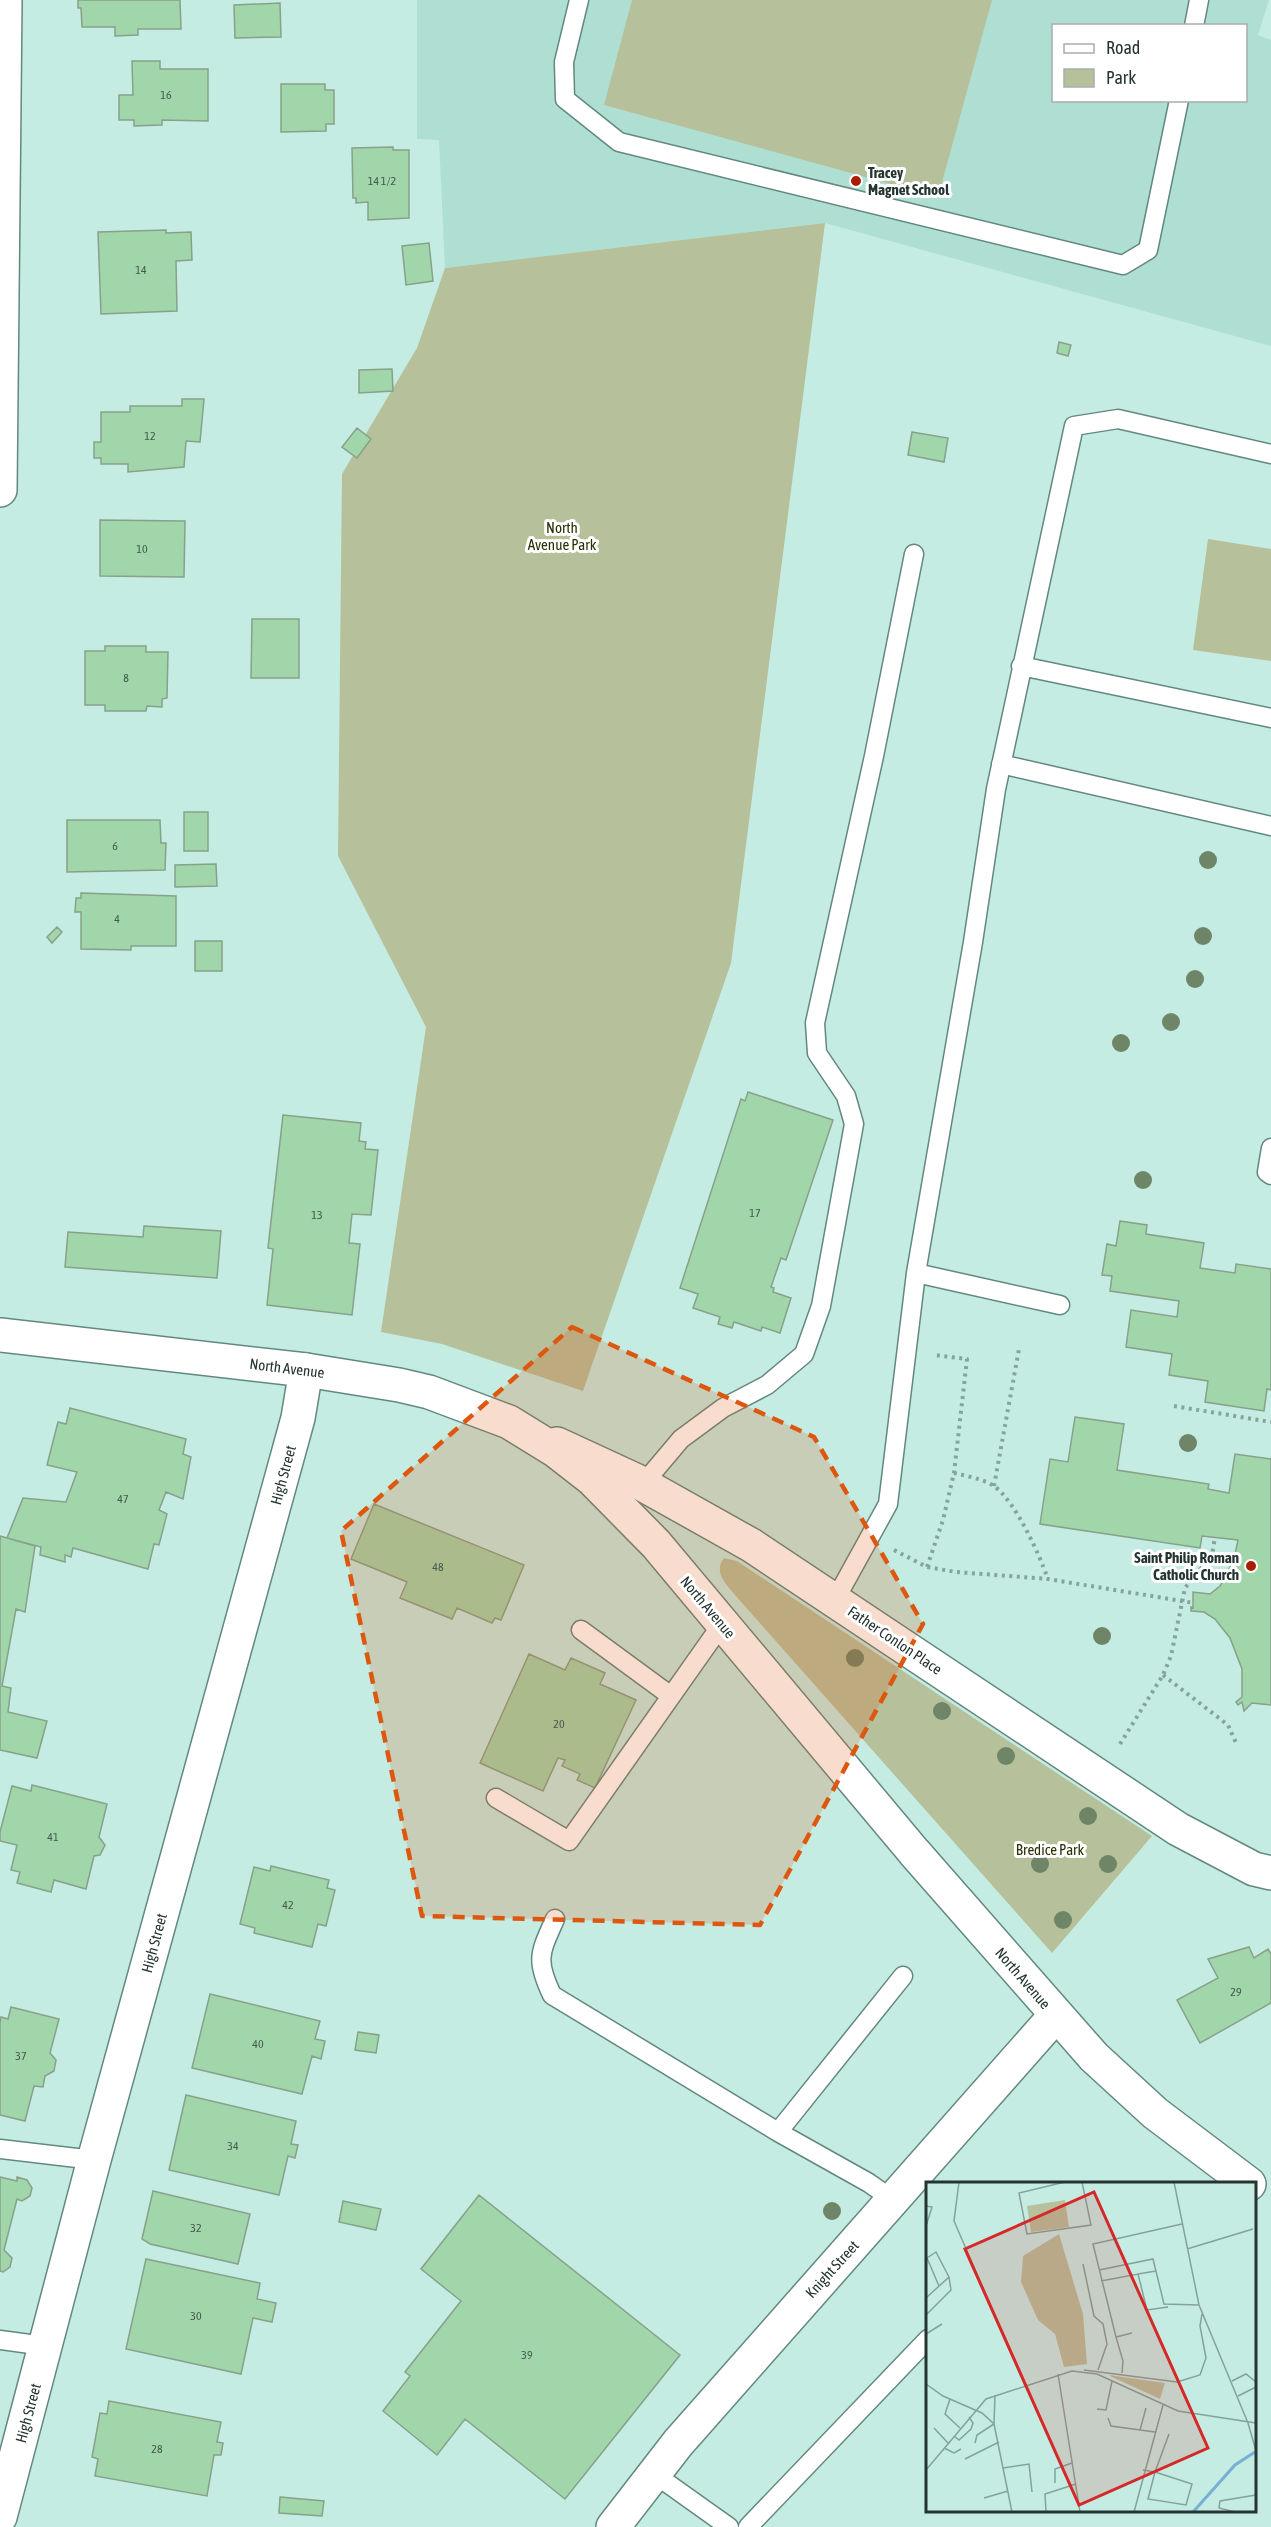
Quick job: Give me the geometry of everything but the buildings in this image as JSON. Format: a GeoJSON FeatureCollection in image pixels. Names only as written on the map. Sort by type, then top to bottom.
{"type":"FeatureCollection","features":[{"type":"Feature","properties":{"kind":"street"},"geometry":{"type":"LineString","coordinates":[[0,490],[5,0]]}},
{"type":"Feature","properties":{"kind":"street","name":"North Avenue"},"geometry":{"type":"LineString","coordinates":[[0,1335],[306,1370],[429,1392],[509,1422],[556,1451],[592,1479],[656,1545],[906,1843],[1094,2057],[1155,2113],[1246,2182]]}},
{"type":"Feature","properties":{"kind":"street","name":"High Street"},"geometry":{"type":"LineString","coordinates":[[0,2517],[94,2160],[298,1418],[306,1370]]}},
{"type":"Feature","properties":{"kind":"street","name":"Father Conlon Place"},"geometry":{"type":"LineString","coordinates":[[509,1422],[643,1484],[752,1545],[1178,1830],[1254,1869],[1271,1873]]}},
{"type":"Feature","properties":{"kind":"street","name":"Knight Street"},"geometry":{"type":"LineString","coordinates":[[613,2527],[653,2473],[1056,2015]]}},
{"type":"Feature","properties":{"kind":"street"},"geometry":{"type":"LineString","coordinates":[[1256,2189],[1271,2200]]}},
{"type":"Feature","properties":{"kind":"lane"},"geometry":{"type":"LineString","coordinates":[[579,0],[564,62],[565,99],[620,142],[1123,265],[1148,250],[1179,102]]}},
{"type":"Feature","properties":{"kind":"lane"},"geometry":{"type":"LineString","coordinates":[[1194,24],[1199,0]]}},
{"type":"Feature","properties":{"kind":"lane"},"geometry":{"type":"LineString","coordinates":[[835,1600],[888,1504],[916,1273],[1001,764],[1074,426],[1118,419],[1271,454]]}},
{"type":"Feature","properties":{"kind":"lane"},"geometry":{"type":"LineString","coordinates":[[643,1484],[681,1439],[723,1408],[767,1385],[804,1354],[821,1306],[854,1124],[846,1096],[818,1053],[815,1023],[874,756],[914,554]]}},
{"type":"Feature","properties":{"kind":"lane"},"geometry":{"type":"LineString","coordinates":[[1021,666],[1271,718]]}},
{"type":"Feature","properties":{"kind":"lane"},"geometry":{"type":"LineString","coordinates":[[1001,764],[1271,826]]}},
{"type":"Feature","properties":{"kind":"lane"},"geometry":{"type":"LineString","coordinates":[[1271,1148],[1267,1172],[1271,1175]]}},
{"type":"Feature","properties":{"kind":"lane"},"geometry":{"type":"LineString","coordinates":[[916,1273],[1060,1305]]}},
{"type":"Feature","properties":{"kind":"lane"},"geometry":{"type":"LineString","coordinates":[[496,1798],[569,1841],[722,1624]]}},
{"type":"Feature","properties":{"kind":"lane"},"geometry":{"type":"LineString","coordinates":[[581,1630],[671,1696]]}},
{"type":"Feature","properties":{"kind":"lane"},"geometry":{"type":"LineString","coordinates":[[555,1919],[541,1951],[541,1971],[552,1995],[778,2132],[869,2183],[893,2200]]}},
{"type":"Feature","properties":{"kind":"lane"},"geometry":{"type":"LineString","coordinates":[[778,2132],[903,1976]]}},
{"type":"Feature","properties":{"kind":"lane"},"geometry":{"type":"LineString","coordinates":[[0,2149],[94,2160]]}},
{"type":"Feature","properties":{"kind":"lane"},"geometry":{"type":"LineString","coordinates":[[748,2527],[926,2339]]}},
{"type":"Feature","properties":{"kind":"lane"},"geometry":{"type":"LineString","coordinates":[[0,2340],[45,2346]]}},
{"type":"Feature","properties":{"kind":"lane"},"geometry":{"type":"LineString","coordinates":[[653,2473],[729,2527]]}},
{"type":"Feature","properties":{"kind":"path"},"geometry":{"type":"LineString","coordinates":[[994,1486],[1019,1349]]}},
{"type":"Feature","properties":{"kind":"path"},"geometry":{"type":"LineString","coordinates":[[907,1352],[967,1359],[954,1473],[943,1520],[927,1567]]}},
{"type":"Feature","properties":{"kind":"path"},"geometry":{"type":"LineString","coordinates":[[1174,1406],[1271,1422]]}},
{"type":"Feature","properties":{"kind":"path"},"geometry":{"type":"LineString","coordinates":[[954,1473],[994,1486],[1015,1512],[1048,1579]]}},
{"type":"Feature","properties":{"kind":"path"},"geometry":{"type":"LineString","coordinates":[[870,1537],[927,1567],[956,1572],[1048,1579],[1194,1603]]}},
{"type":"Feature","properties":{"kind":"path"},"geometry":{"type":"LineString","coordinates":[[1118,1748],[1163,1675],[1171,1656],[1185,1588],[1212,1555],[1215,1537]]}},
{"type":"Feature","properties":{"kind":"path"},"geometry":{"type":"LineString","coordinates":[[1163,1675],[1228,1725],[1236,1743]]}},
{"type":"Feature","properties":{"kind":"highlighted area"},"geometry":{"type":"Polygon","coordinates":[[[572,1327],[814,1437],[923,1624],[760,1925],[422,1916],[341,1531],[572,1327]]]}},
{"type":"Feature","properties":{"kind":"shaded area","name":"Tracey Magnet School"},"geometry":{"type":"Polygon","coordinates":[[[417,0],[1269,0],[1258,35],[1271,40],[1271,346],[825,223],[445,268],[439,140],[417,139],[417,0]]]}},
{"type":"Feature","properties":{"kind":"green space"},"geometry":{"type":"Polygon","coordinates":[[[632,0],[992,0],[938,197],[604,105],[632,0]]]}},
{"type":"Feature","properties":{"kind":"green space","name":"North Avenue Park"},"geometry":{"type":"Polygon","coordinates":[[[825,223],[731,963],[583,1391],[442,1344],[381,1332],[426,1027],[338,856],[342,474],[417,348],[445,268],[825,223]]]}},
{"type":"Feature","properties":{"kind":"green space"},"geometry":{"type":"Polygon","coordinates":[[[1208,539],[1271,549],[1271,661],[1193,650],[1208,539]]]}},
{"type":"Feature","properties":{"kind":"green space","name":"Bredice Park"},"geometry":{"type":"Polygon","coordinates":[[[724,1558],[737,1561],[1152,1836],[1052,1953],[728,1587],[720,1573],[724,1558]]]}},
{"type":"Feature","properties":{"kind":"place","name":"Tracey Magnet School"},"geometry":{"type":"Point","coordinates":[856,181]}},
{"type":"Feature","properties":{"kind":"place","name":"Saint Philip Roman Catholic Church"},"geometry":{"type":"Point","coordinates":[1251,1566]}}]}
